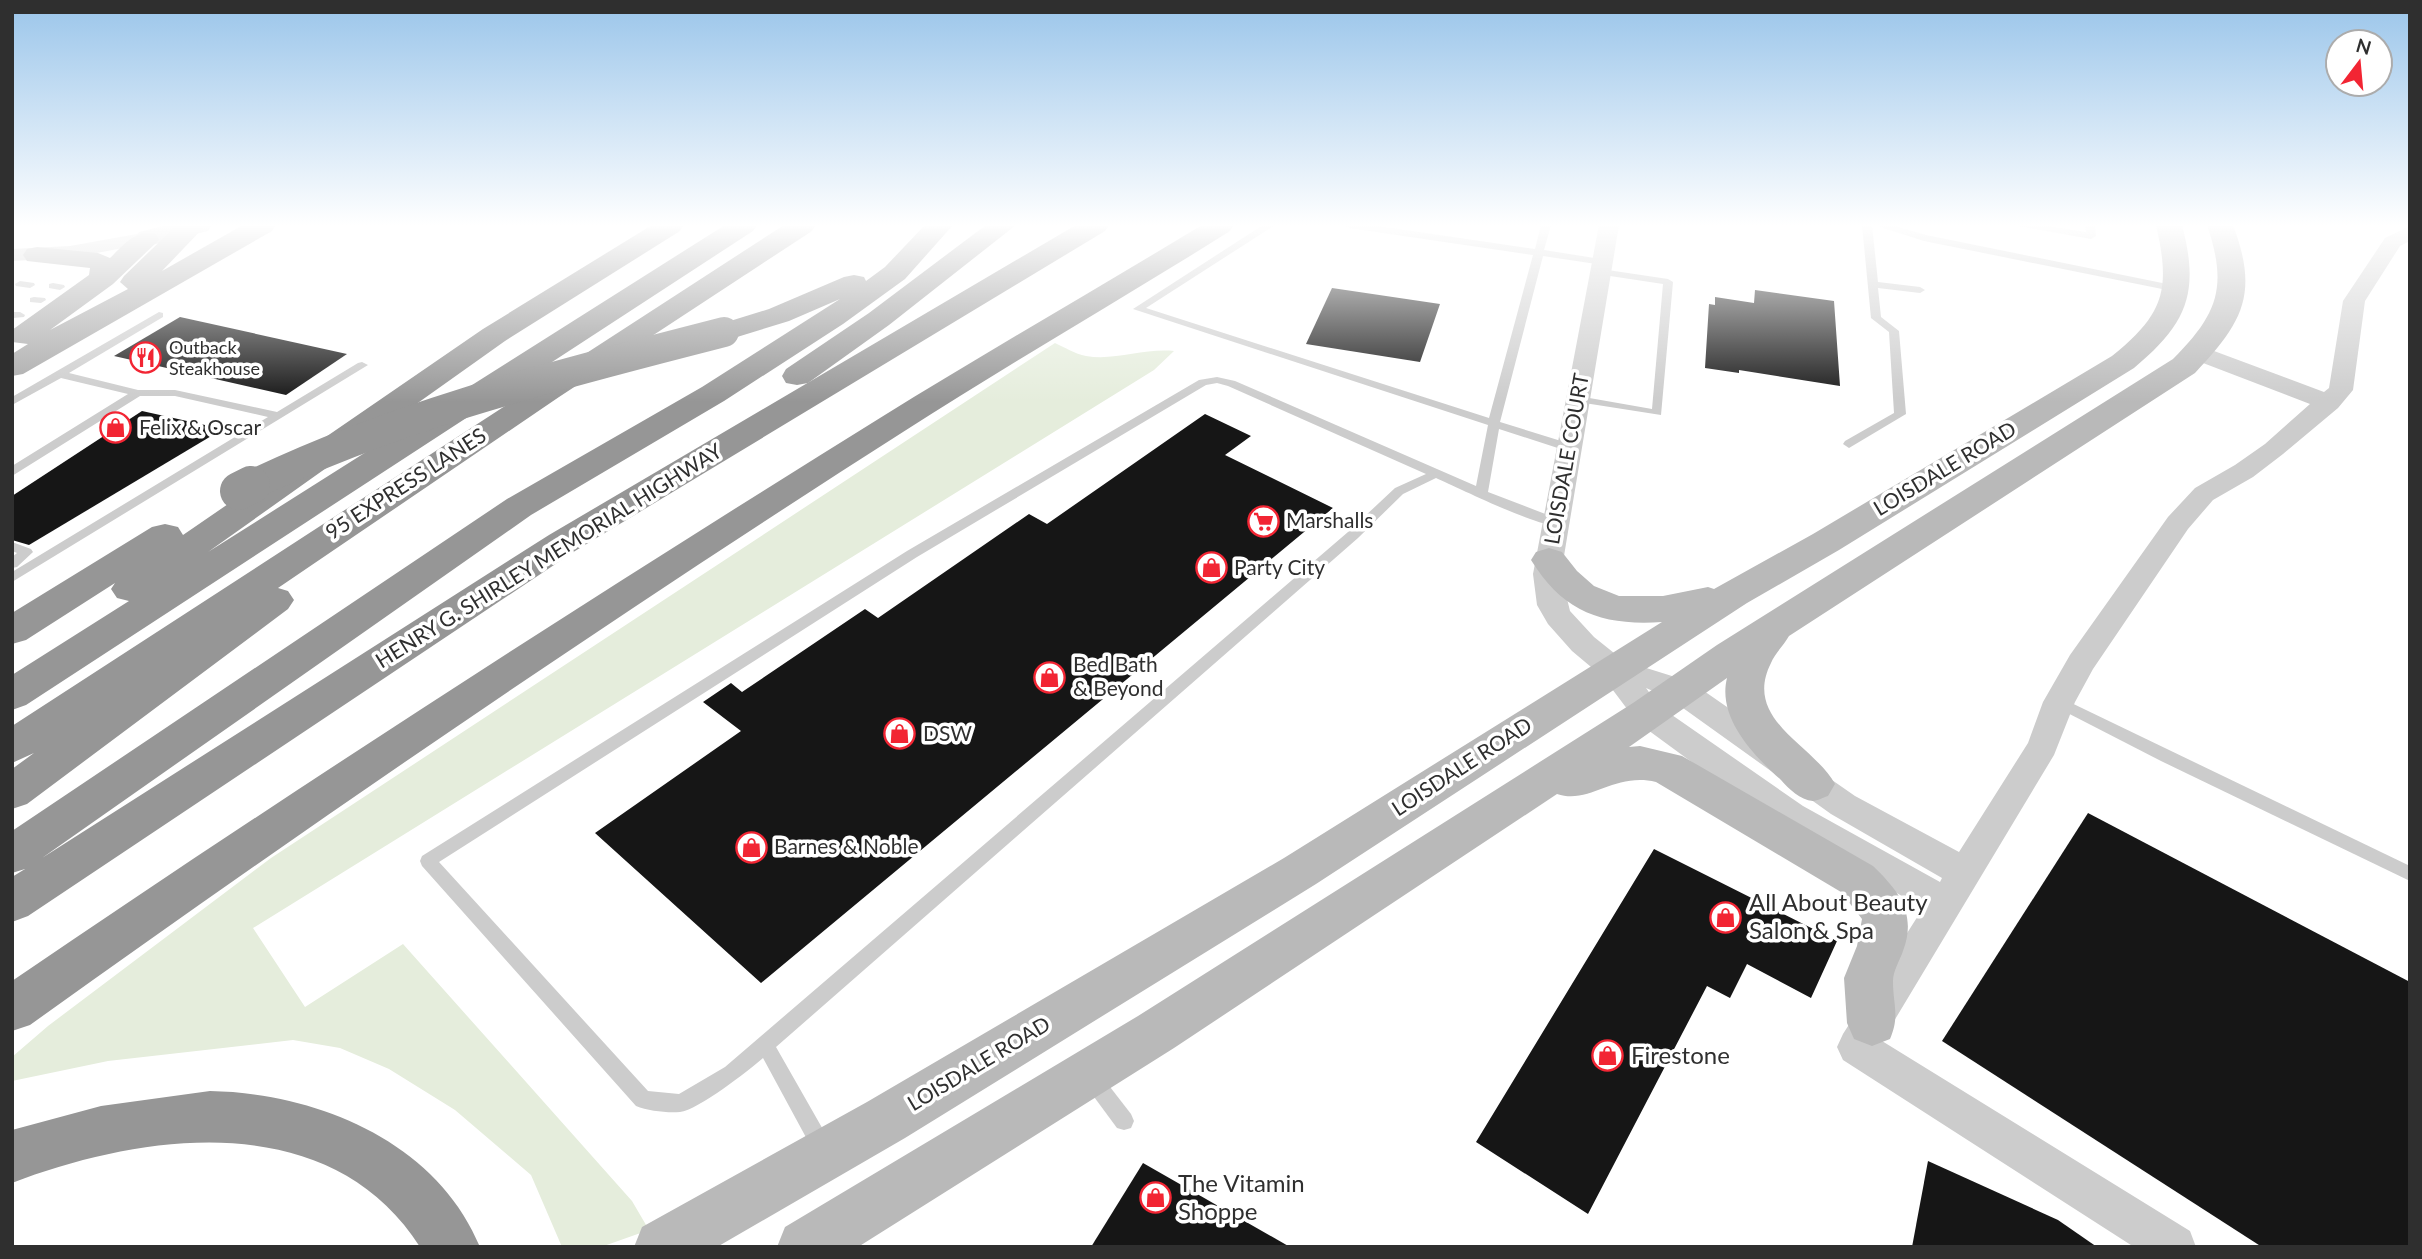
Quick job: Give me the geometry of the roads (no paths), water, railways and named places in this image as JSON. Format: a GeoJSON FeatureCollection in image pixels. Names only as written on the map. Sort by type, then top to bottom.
{"type":"FeatureCollection","features":[{"type":"Feature","properties":{"kind":"highway"},"geometry":{"type":"LineString","coordinates":[[12,674],[484,342],[577,284]]}},
{"type":"Feature","properties":{"kind":"highway"},"geometry":{"type":"LineString","coordinates":[[12,695],[652,284]]}},
{"type":"Feature","properties":{"kind":"highway","name":"95 EXPRESS LANES"},"geometry":{"type":"LineString","coordinates":[[12,747],[712,284]]}},
{"type":"Feature","properties":{"kind":"highway"},"geometry":{"type":"LineString","coordinates":[[12,631],[239,491],[311,455],[412,418],[779,315],[851,284]]}},
{"type":"Feature","properties":{"kind":"highway"},"geometry":{"type":"LineString","coordinates":[[12,855],[519,507],[713,394],[833,318],[880,284]]}},
{"type":"Feature","properties":{"kind":"highway"},"geometry":{"type":"LineString","coordinates":[[562,543],[700,442],[926,284]]}},
{"type":"Feature","properties":{"kind":"highway","name":"HENRY G. SHIRLEY MEMORIAL HIGHWAY"},"geometry":{"type":"LineString","coordinates":[[12,902],[562,543],[997,284]]}},
{"type":"Feature","properties":{"kind":"highway"},"geometry":{"type":"LineString","coordinates":[[12,1009],[346,778],[534,654],[908,415],[1124,284]]}},
{"type":"Feature","properties":{"kind":"highway"},"geometry":{"type":"LineString","coordinates":[[12,792],[372,530],[548,390]]}},
{"type":"Feature","properties":{"kind":"highway"},"geometry":{"type":"LineString","coordinates":[[12,1157],[100,1131],[211,1116],[256,1118],[291,1126],[340,1143],[394,1178],[431,1214],[452,1247]]}},
{"type":"Feature","properties":{"kind":"main road"},"geometry":{"type":"LineString","coordinates":[[15,324],[92,284]]}},
{"type":"Feature","properties":{"kind":"main road"},"geometry":{"type":"LineString","coordinates":[[50,362],[132,284]]}},
{"type":"Feature","properties":{"kind":"main road"},"geometry":{"type":"LineString","coordinates":[[12,367],[50,362],[172,284]]}},
{"type":"Feature","properties":{"kind":"main road","name":"LOISDALE ROAD"},"geometry":{"type":"LineString","coordinates":[[662,1247],[826,1154],[1300,871],[1734,594],[1826,542],[2123,362],[2146,345],[2162,328],[2170,313],[2177,284]]}},
{"type":"Feature","properties":{"kind":"main road","name":"LOISDALE ROAD"},"geometry":{"type":"LineString","coordinates":[[805,1247],[1088,1073],[1473,827],[1777,625],[2191,359],[2220,326],[2234,291],[2233,284]]}},
{"type":"Feature","properties":{"kind":"main road"},"geometry":{"type":"LineString","coordinates":[[1549,560],[1557,574],[1585,597],[1625,611],[1673,609],[1734,594]]}},
{"type":"Feature","properties":{"kind":"main road"},"geometry":{"type":"LineString","coordinates":[[1777,625],[1749,666],[1744,687],[1746,703],[1769,745],[1813,784]]}},
{"type":"Feature","properties":{"kind":"main road"},"geometry":{"type":"LineString","coordinates":[[1473,827],[1568,783],[1620,764],[1640,762],[1667,768],[1857,879],[1874,896],[1886,918],[1881,946],[1868,978],[1872,1023]]}},
{"type":"Feature","properties":{"kind":"street","name":"LOISDALE COURT"},"geometry":{"type":"LineString","coordinates":[[1599,284],[1547,574],[1552,605],[1558,617],[1583,644],[1614,669]]}},
{"type":"Feature","properties":{"kind":"street"},"geometry":{"type":"LineString","coordinates":[[2174,1247],[1857,1047],[2043,746],[2059,702],[2081,663],[2178,523],[2204,494],[2244,471],[2321,410],[2341,390],[2354,301],[2365,284]]}},
{"type":"Feature","properties":{"kind":"street"},"geometry":{"type":"LineString","coordinates":[[2191,359],[2321,410]]}},
{"type":"Feature","properties":{"kind":"street"},"geometry":{"type":"LineString","coordinates":[[1614,669],[1653,679],[1664,702],[1791,816],[1947,904]]}},
{"type":"Feature","properties":{"kind":"street"},"geometry":{"type":"LineString","coordinates":[[1664,702],[1813,784],[1843,805],[1965,873]]}},
{"type":"Feature","properties":{"kind":"lane"},"geometry":{"type":"LineString","coordinates":[[1178,284],[1139,309],[1570,447]]}},
{"type":"Feature","properties":{"kind":"lane"},"geometry":{"type":"LineString","coordinates":[[1481,494],[1494,423],[1531,284]]}},
{"type":"Feature","properties":{"kind":"lane"},"geometry":{"type":"LineString","coordinates":[[1578,400],[1657,412],[1668,284]]}},
{"type":"Feature","properties":{"kind":"lane"},"geometry":{"type":"LineString","coordinates":[[1849,444],[1900,414],[1894,331],[1876,318],[1873,284],[1920,290]]}},
{"type":"Feature","properties":{"kind":"lane"},"geometry":{"type":"LineString","coordinates":[[2151,284],[2177,289]]}},
{"type":"Feature","properties":{"kind":"lane"},"geometry":{"type":"LineString","coordinates":[[12,402],[50,362],[159,314]]}},
{"type":"Feature","properties":{"kind":"lane"},"geometry":{"type":"LineString","coordinates":[[50,362],[138,393],[175,393],[279,416]]}},
{"type":"Feature","properties":{"kind":"lane"},"geometry":{"type":"LineString","coordinates":[[12,579],[362,365]]}},
{"type":"Feature","properties":{"kind":"lane"},"geometry":{"type":"LineString","coordinates":[[1435,474],[1395,495],[1353,535],[732,1073],[681,1103],[643,1100],[428,862],[912,554],[1203,382],[1217,380],[1231,383],[1521,512],[1556,523]]}},
{"type":"Feature","properties":{"kind":"lane"},"geometry":{"type":"LineString","coordinates":[[12,472],[138,393]]}},
{"type":"Feature","properties":{"kind":"lane"},"geometry":{"type":"LineString","coordinates":[[12,546],[26,552],[12,564]]}},
{"type":"Feature","properties":{"kind":"lane"},"geometry":{"type":"LineString","coordinates":[[2059,702],[2410,874]]}},
{"type":"Feature","properties":{"kind":"lane"},"geometry":{"type":"LineString","coordinates":[[765,1045],[826,1154]]}},
{"type":"Feature","properties":{"kind":"lane"},"geometry":{"type":"LineString","coordinates":[[1088,1073],[1124,1121]]}},
{"type":"Feature","properties":{"kind":"place","name":"Outback Steakhouse"},"geometry":{"type":"Point","coordinates":[146,358]}},
{"type":"Feature","properties":{"kind":"place","name":"Felix & Oscar"},"geometry":{"type":"Point","coordinates":[116,428]}},
{"type":"Feature","properties":{"kind":"place","name":"Marshalls"},"geometry":{"type":"Point","coordinates":[1263,521]}},
{"type":"Feature","properties":{"kind":"place","name":"Party City"},"geometry":{"type":"Point","coordinates":[1211,568]}},
{"type":"Feature","properties":{"kind":"place","name":"Bed Bath & Beyond"},"geometry":{"type":"Point","coordinates":[1050,677]}},
{"type":"Feature","properties":{"kind":"place","name":"DSW"},"geometry":{"type":"Point","coordinates":[900,734]}},
{"type":"Feature","properties":{"kind":"place","name":"Barnes & Noble"},"geometry":{"type":"Point","coordinates":[751,847]}},
{"type":"Feature","properties":{"kind":"place","name":"All About Beauty Salon & Spa"},"geometry":{"type":"Point","coordinates":[1726,917]}},
{"type":"Feature","properties":{"kind":"place","name":"Firestone"},"geometry":{"type":"Point","coordinates":[1608,1056]}},
{"type":"Feature","properties":{"kind":"place","name":"The Vitamin Shoppe"},"geometry":{"type":"Point","coordinates":[1155,1198]}}]}
